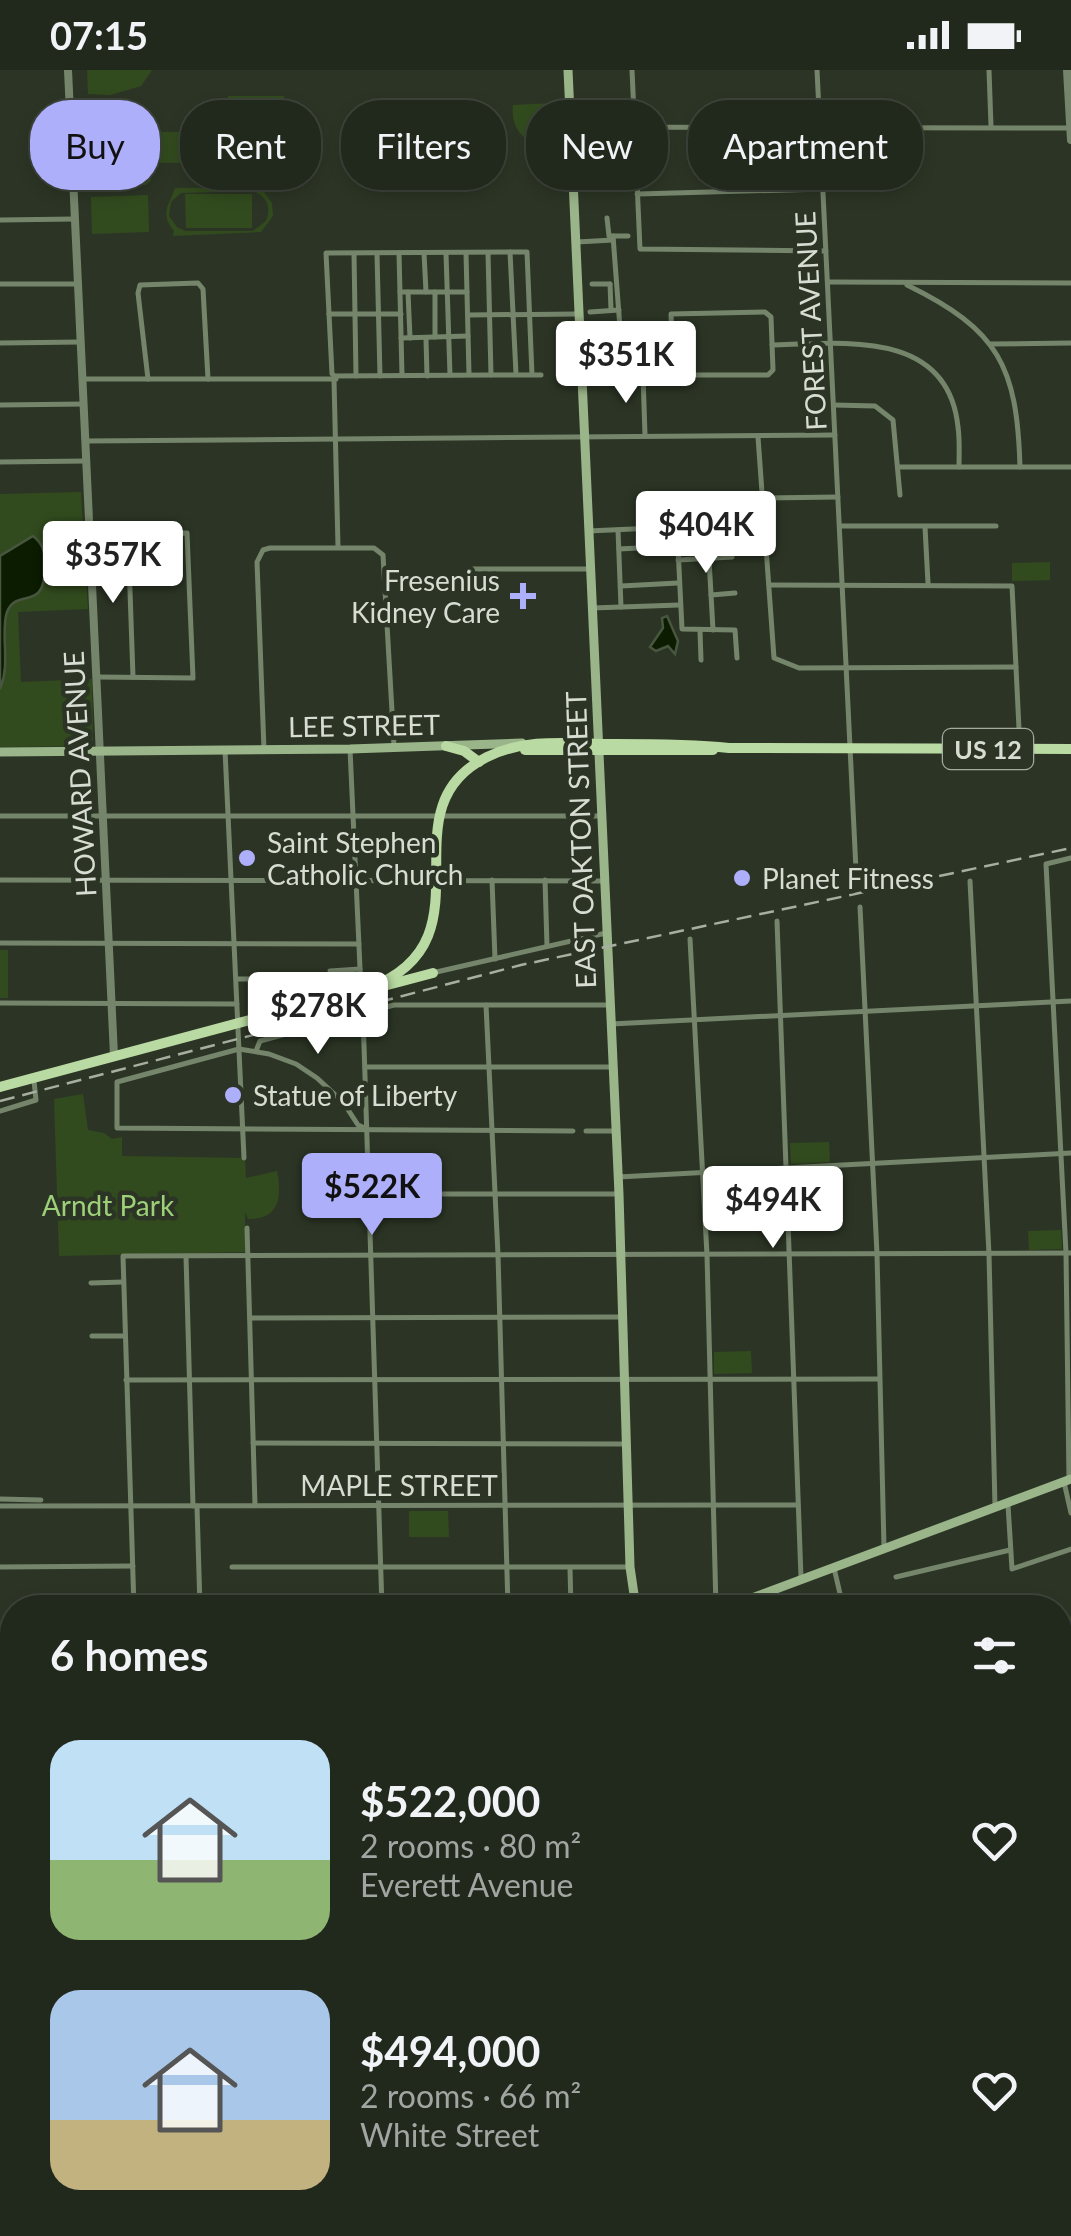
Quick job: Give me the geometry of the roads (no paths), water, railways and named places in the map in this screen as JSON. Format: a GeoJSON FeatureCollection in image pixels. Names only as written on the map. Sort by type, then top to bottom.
{"type":"FeatureCollection","features":[{"type":"Feature","properties":{"kind":"main road","name":"EAST OAKTON STREET"},"geometry":{"type":"LineString","coordinates":[[568,70],[569,100]]}},
{"type":"Feature","properties":{"kind":"main road","name":"EAST OAKTON STREET"},"geometry":{"type":"LineString","coordinates":[[573,190],[585,313],[588,531],[634,1595]]}},
{"type":"Feature","properties":{"kind":"main road","name":"LEE STREET"},"geometry":{"type":"LineString","coordinates":[[0,752],[350,749],[539,742],[598,748]]}},
{"type":"Feature","properties":{"kind":"main road","name":"US 12"},"geometry":{"type":"LineString","coordinates":[[411,962],[422,949],[434,922],[435,844],[446,798],[479,762],[504,750],[539,742]]}},
{"type":"Feature","properties":{"kind":"main road"},"geometry":{"type":"LineString","coordinates":[[459,744],[476,752],[479,762]]}},
{"type":"Feature","properties":{"kind":"main road"},"geometry":{"type":"LineString","coordinates":[[446,746],[464,751],[479,762]]}},
{"type":"Feature","properties":{"kind":"main road","name":"LEE STREET"},"geometry":{"type":"LineString","coordinates":[[504,750],[1071,749]]}},
{"type":"Feature","properties":{"kind":"main road"},"geometry":{"type":"LineString","coordinates":[[0,1087],[365,989],[392,978],[411,962]]}},
{"type":"Feature","properties":{"kind":"main road"},"geometry":{"type":"LineString","coordinates":[[365,989],[433,973]]}},
{"type":"Feature","properties":{"kind":"main road"},"geometry":{"type":"LineString","coordinates":[[765,1595],[1068,1481]]}},
{"type":"Feature","properties":{"kind":"street","name":"HOWARD AVENUE"},"geometry":{"type":"LineString","coordinates":[[68,70],[114,1056]]}},
{"type":"Feature","properties":{"kind":"street"},"geometry":{"type":"LineString","coordinates":[[632,70],[633,100]]}},
{"type":"Feature","properties":{"kind":"street","name":"FOREST AVENUE"},"geometry":{"type":"LineString","coordinates":[[817,70],[819,100]]}},
{"type":"Feature","properties":{"kind":"street"},"geometry":{"type":"LineString","coordinates":[[989,70],[991,126]]}},
{"type":"Feature","properties":{"kind":"street"},"geometry":{"type":"LineString","coordinates":[[1067,70],[1071,140]]}},
{"type":"Feature","properties":{"kind":"street"},"geometry":{"type":"LineString","coordinates":[[923,126],[1071,128]]}},
{"type":"Feature","properties":{"kind":"street"},"geometry":{"type":"LineString","coordinates":[[637,190],[640,249],[826,251]]}},
{"type":"Feature","properties":{"kind":"street"},"geometry":{"type":"LineString","coordinates":[[637,194],[824,190]]}},
{"type":"Feature","properties":{"kind":"street","name":"FOREST AVENUE"},"geometry":{"type":"LineString","coordinates":[[824,190],[856,870]]}},
{"type":"Feature","properties":{"kind":"street"},"geometry":{"type":"LineString","coordinates":[[608,218],[620,328]]}},
{"type":"Feature","properties":{"kind":"street"},"geometry":{"type":"LineString","coordinates":[[0,220],[75,219]]}},
{"type":"Feature","properties":{"kind":"street"},"geometry":{"type":"LineString","coordinates":[[576,242],[628,236]]}},
{"type":"Feature","properties":{"kind":"street"},"geometry":{"type":"LineString","coordinates":[[446,252],[450,376]]}},
{"type":"Feature","properties":{"kind":"street"},"geometry":{"type":"LineString","coordinates":[[466,252],[469,376]]}},
{"type":"Feature","properties":{"kind":"street"},"geometry":{"type":"LineString","coordinates":[[488,252],[491,375]]}},
{"type":"Feature","properties":{"kind":"street"},"geometry":{"type":"LineString","coordinates":[[510,252],[516,375]]}},
{"type":"Feature","properties":{"kind":"street"},"geometry":{"type":"LineString","coordinates":[[532,375],[527,252],[326,253],[332,374],[356,376],[541,375]]}},
{"type":"Feature","properties":{"kind":"street"},"geometry":{"type":"LineString","coordinates":[[354,253],[356,376]]}},
{"type":"Feature","properties":{"kind":"street"},"geometry":{"type":"LineString","coordinates":[[377,253],[380,376]]}},
{"type":"Feature","properties":{"kind":"street"},"geometry":{"type":"LineString","coordinates":[[399,253],[410,338]]}},
{"type":"Feature","properties":{"kind":"street"},"geometry":{"type":"LineString","coordinates":[[424,253],[426,292]]}},
{"type":"Feature","properties":{"kind":"street"},"geometry":{"type":"LineString","coordinates":[[828,282],[1071,282]]}},
{"type":"Feature","properties":{"kind":"street"},"geometry":{"type":"LineString","coordinates":[[902,283],[956,311],[992,344],[1014,391],[1020,467]]}},
{"type":"Feature","properties":{"kind":"street"},"geometry":{"type":"LineString","coordinates":[[0,284],[78,284]]}},
{"type":"Feature","properties":{"kind":"street"},"geometry":{"type":"LineString","coordinates":[[148,378],[140,285],[201,284],[208,379]]}},
{"type":"Feature","properties":{"kind":"street"},"geometry":{"type":"LineString","coordinates":[[592,284],[614,284]]}},
{"type":"Feature","properties":{"kind":"street"},"geometry":{"type":"LineString","coordinates":[[610,310],[614,284]]}},
{"type":"Feature","properties":{"kind":"street"},"geometry":{"type":"LineString","coordinates":[[404,292],[467,292]]}},
{"type":"Feature","properties":{"kind":"street"},"geometry":{"type":"LineString","coordinates":[[402,376],[400,314],[404,292]]}},
{"type":"Feature","properties":{"kind":"street"},"geometry":{"type":"LineString","coordinates":[[435,292],[435,337]]}},
{"type":"Feature","properties":{"kind":"street"},"geometry":{"type":"LineString","coordinates":[[468,315],[619,310]]}},
{"type":"Feature","properties":{"kind":"street"},"geometry":{"type":"LineString","coordinates":[[645,436],[643,375],[673,375],[771,374],[769,313],[670,314],[673,375]]}},
{"type":"Feature","properties":{"kind":"street"},"geometry":{"type":"LineString","coordinates":[[329,314],[400,314]]}},
{"type":"Feature","properties":{"kind":"street"},"geometry":{"type":"LineString","coordinates":[[401,338],[468,336]]}},
{"type":"Feature","properties":{"kind":"street"},"geometry":{"type":"LineString","coordinates":[[426,338],[427,376]]}},
{"type":"Feature","properties":{"kind":"street"},"geometry":{"type":"LineString","coordinates":[[0,343],[81,342]]}},
{"type":"Feature","properties":{"kind":"street"},"geometry":{"type":"LineString","coordinates":[[772,345],[881,344],[902,351],[936,375],[949,394],[958,424],[959,467]]}},
{"type":"Feature","properties":{"kind":"street"},"geometry":{"type":"LineString","coordinates":[[992,344],[1071,344]]}},
{"type":"Feature","properties":{"kind":"street"},"geometry":{"type":"LineString","coordinates":[[83,378],[394,379]]}},
{"type":"Feature","properties":{"kind":"street"},"geometry":{"type":"LineString","coordinates":[[334,379],[338,547]]}},
{"type":"Feature","properties":{"kind":"street"},"geometry":{"type":"LineString","coordinates":[[0,404],[84,404]]}},
{"type":"Feature","properties":{"kind":"street"},"geometry":{"type":"LineString","coordinates":[[834,405],[875,406],[888,414],[896,427],[900,495]]}},
{"type":"Feature","properties":{"kind":"street"},"geometry":{"type":"LineString","coordinates":[[758,436],[772,654],[777,661],[799,668],[1016,668]]}},
{"type":"Feature","properties":{"kind":"street"},"geometry":{"type":"LineString","coordinates":[[86,441],[835,436]]}},
{"type":"Feature","properties":{"kind":"street"},"geometry":{"type":"LineString","coordinates":[[0,462],[87,462]]}},
{"type":"Feature","properties":{"kind":"street"},"geometry":{"type":"LineString","coordinates":[[899,467],[1071,467]]}},
{"type":"Feature","properties":{"kind":"street"},"geometry":{"type":"LineString","coordinates":[[764,498],[838,497]]}},
{"type":"Feature","properties":{"kind":"street"},"geometry":{"type":"LineString","coordinates":[[840,526],[996,526]]}},
{"type":"Feature","properties":{"kind":"street"},"geometry":{"type":"LineString","coordinates":[[924,526],[928,584]]}},
{"type":"Feature","properties":{"kind":"street"},"geometry":{"type":"LineString","coordinates":[[588,531],[677,528],[682,629],[736,630],[737,658]]}},
{"type":"Feature","properties":{"kind":"street"},"geometry":{"type":"LineString","coordinates":[[618,530],[621,607]]}},
{"type":"Feature","properties":{"kind":"street"},"geometry":{"type":"LineString","coordinates":[[91,534],[186,533],[193,678],[97,677]]}},
{"type":"Feature","properties":{"kind":"street"},"geometry":{"type":"LineString","coordinates":[[678,560],[732,558],[730,533]]}},
{"type":"Feature","properties":{"kind":"street"},"geometry":{"type":"LineString","coordinates":[[128,534],[133,677]]}},
{"type":"Feature","properties":{"kind":"street"},"geometry":{"type":"LineString","coordinates":[[696,534],[698,559]]}},
{"type":"Feature","properties":{"kind":"street"},"geometry":{"type":"LineString","coordinates":[[619,550],[677,546]]}},
{"type":"Feature","properties":{"kind":"street"},"geometry":{"type":"LineString","coordinates":[[264,750],[257,562],[260,553],[270,548],[374,548],[383,555],[394,748]]}},
{"type":"Feature","properties":{"kind":"street"},"geometry":{"type":"LineString","coordinates":[[709,559],[712,630]]}},
{"type":"Feature","properties":{"kind":"street"},"geometry":{"type":"LineString","coordinates":[[470,570],[590,569]]}},
{"type":"Feature","properties":{"kind":"street"},"geometry":{"type":"LineString","coordinates":[[620,586],[678,583]]}},
{"type":"Feature","properties":{"kind":"street"},"geometry":{"type":"LineString","coordinates":[[769,585],[1012,586],[1020,748]]}},
{"type":"Feature","properties":{"kind":"street"},"geometry":{"type":"LineString","coordinates":[[711,594],[735,594]]}},
{"type":"Feature","properties":{"kind":"street"},"geometry":{"type":"LineString","coordinates":[[592,608],[679,604]]}},
{"type":"Feature","properties":{"kind":"street"},"geometry":{"type":"LineString","coordinates":[[700,631],[701,660]]}},
{"type":"Feature","properties":{"kind":"street"},"geometry":{"type":"LineString","coordinates":[[350,749],[360,969],[365,989]]}},
{"type":"Feature","properties":{"kind":"street"},"geometry":{"type":"LineString","coordinates":[[226,750],[244,1158]]}},
{"type":"Feature","properties":{"kind":"street"},"geometry":{"type":"LineString","coordinates":[[0,816],[601,816]]}},
{"type":"Feature","properties":{"kind":"street"},"geometry":{"type":"LineString","coordinates":[[1071,858],[1046,864],[1068,1253],[1071,1513]]}},
{"type":"Feature","properties":{"kind":"street"},"geometry":{"type":"LineString","coordinates":[[0,880],[604,881]]}},
{"type":"Feature","properties":{"kind":"street"},"geometry":{"type":"LineString","coordinates":[[492,880],[495,958]]}},
{"type":"Feature","properties":{"kind":"street"},"geometry":{"type":"LineString","coordinates":[[544,880],[547,946]]}},
{"type":"Feature","properties":{"kind":"street"},"geometry":{"type":"LineString","coordinates":[[970,880],[989,1254],[996,1507]]}},
{"type":"Feature","properties":{"kind":"street"},"geometry":{"type":"LineString","coordinates":[[860,907],[878,1254],[884,1548]]}},
{"type":"Feature","properties":{"kind":"street"},"geometry":{"type":"LineString","coordinates":[[777,922],[801,1580]]}},
{"type":"Feature","properties":{"kind":"street"},"geometry":{"type":"LineString","coordinates":[[411,962],[419,974],[433,973],[606,933]]}},
{"type":"Feature","properties":{"kind":"street"},"geometry":{"type":"LineString","coordinates":[[690,939],[707,1255],[715,1595]]}},
{"type":"Feature","properties":{"kind":"street"},"geometry":{"type":"LineString","coordinates":[[0,943],[359,944]]}},
{"type":"Feature","properties":{"kind":"street"},"geometry":{"type":"LineString","coordinates":[[330,971],[360,969]]}},
{"type":"Feature","properties":{"kind":"street"},"geometry":{"type":"LineString","coordinates":[[236,979],[264,979]]}},
{"type":"Feature","properties":{"kind":"street"},"geometry":{"type":"LineString","coordinates":[[611,1024],[1071,1000]]}},
{"type":"Feature","properties":{"kind":"street"},"geometry":{"type":"LineString","coordinates":[[0,1003],[237,1004]]}},
{"type":"Feature","properties":{"kind":"street"},"geometry":{"type":"LineString","coordinates":[[256,1052],[260,1041],[394,1005],[610,1004]]}},
{"type":"Feature","properties":{"kind":"street"},"geometry":{"type":"LineString","coordinates":[[486,1005],[508,1595]]}},
{"type":"Feature","properties":{"kind":"street"},"geometry":{"type":"LineString","coordinates":[[363,1014],[382,1595]]}},
{"type":"Feature","properties":{"kind":"street"},"geometry":{"type":"LineString","coordinates":[[367,1130],[358,1125],[332,1089],[308,1070],[256,1052],[239,1049],[117,1082],[117,1128],[242,1130],[572,1131]]}},
{"type":"Feature","properties":{"kind":"street"},"geometry":{"type":"LineString","coordinates":[[365,1067],[612,1067]]}},
{"type":"Feature","properties":{"kind":"street"},"geometry":{"type":"LineString","coordinates":[[0,1111],[36,1100],[34,1078]]}},
{"type":"Feature","properties":{"kind":"street"},"geometry":{"type":"LineString","coordinates":[[586,1131],[616,1130]]}},
{"type":"Feature","properties":{"kind":"street"},"geometry":{"type":"LineString","coordinates":[[618,1177],[1071,1154]]}},
{"type":"Feature","properties":{"kind":"street"},"geometry":{"type":"LineString","coordinates":[[370,1194],[619,1194]]}},
{"type":"Feature","properties":{"kind":"street"},"geometry":{"type":"LineString","coordinates":[[246,1228],[255,1506]]}},
{"type":"Feature","properties":{"kind":"street"},"geometry":{"type":"LineString","coordinates":[[133,1595],[123,1256],[1068,1253]]}},
{"type":"Feature","properties":{"kind":"street"},"geometry":{"type":"LineString","coordinates":[[186,1256],[199,1595]]}},
{"type":"Feature","properties":{"kind":"street"},"geometry":{"type":"LineString","coordinates":[[90,1282],[124,1282]]}},
{"type":"Feature","properties":{"kind":"street"},"geometry":{"type":"LineString","coordinates":[[250,1318],[624,1317]]}},
{"type":"Feature","properties":{"kind":"street"},"geometry":{"type":"LineString","coordinates":[[92,1336],[125,1336]]}},
{"type":"Feature","properties":{"kind":"street"},"geometry":{"type":"LineString","coordinates":[[126,1380],[879,1379]]}},
{"type":"Feature","properties":{"kind":"street"},"geometry":{"type":"LineString","coordinates":[[253,1443],[627,1444]]}},
{"type":"Feature","properties":{"kind":"street","name":"MAPLE STREET"},"geometry":{"type":"LineString","coordinates":[[0,1503],[40,1500]]}},
{"type":"Feature","properties":{"kind":"street","name":"MAPLE STREET"},"geometry":{"type":"LineString","coordinates":[[0,1503],[798,1505]]}},
{"type":"Feature","properties":{"kind":"street"},"geometry":{"type":"LineString","coordinates":[[1008,1503],[1010,1564],[1016,1569],[1071,1549]]}},
{"type":"Feature","properties":{"kind":"street"},"geometry":{"type":"LineString","coordinates":[[896,1577],[1010,1550]]}},
{"type":"Feature","properties":{"kind":"street"},"geometry":{"type":"LineString","coordinates":[[0,1567],[132,1566]]}},
{"type":"Feature","properties":{"kind":"street"},"geometry":{"type":"LineString","coordinates":[[232,1568],[630,1567]]}},
{"type":"Feature","properties":{"kind":"street"},"geometry":{"type":"LineString","coordinates":[[570,1568],[570,1595]]}},
{"type":"Feature","properties":{"kind":"street"},"geometry":{"type":"LineString","coordinates":[[834,1568],[840,1595]]}},
{"type":"Feature","properties":{"kind":"railway"},"geometry":{"type":"LineString","coordinates":[[0,1101],[521,965],[1071,848]]}},
{"type":"Feature","properties":{"kind":"place","name":"Fresenius Kidney Care"},"geometry":{"type":"Point","coordinates":[523,596]}},
{"type":"Feature","properties":{"kind":"place","name":"Saint Stephen Catholic Church"},"geometry":{"type":"Point","coordinates":[247,858]}},
{"type":"Feature","properties":{"kind":"place","name":"Planet Fitness"},"geometry":{"type":"Point","coordinates":[742,878]}},
{"type":"Feature","properties":{"kind":"place","name":"Statue of Liberty"},"geometry":{"type":"Point","coordinates":[233,1095]}},
{"type":"Feature","properties":{"kind":"park label","name":"Arndt Park"},"geometry":{"type":"Point","coordinates":[108,1205]}}]}
